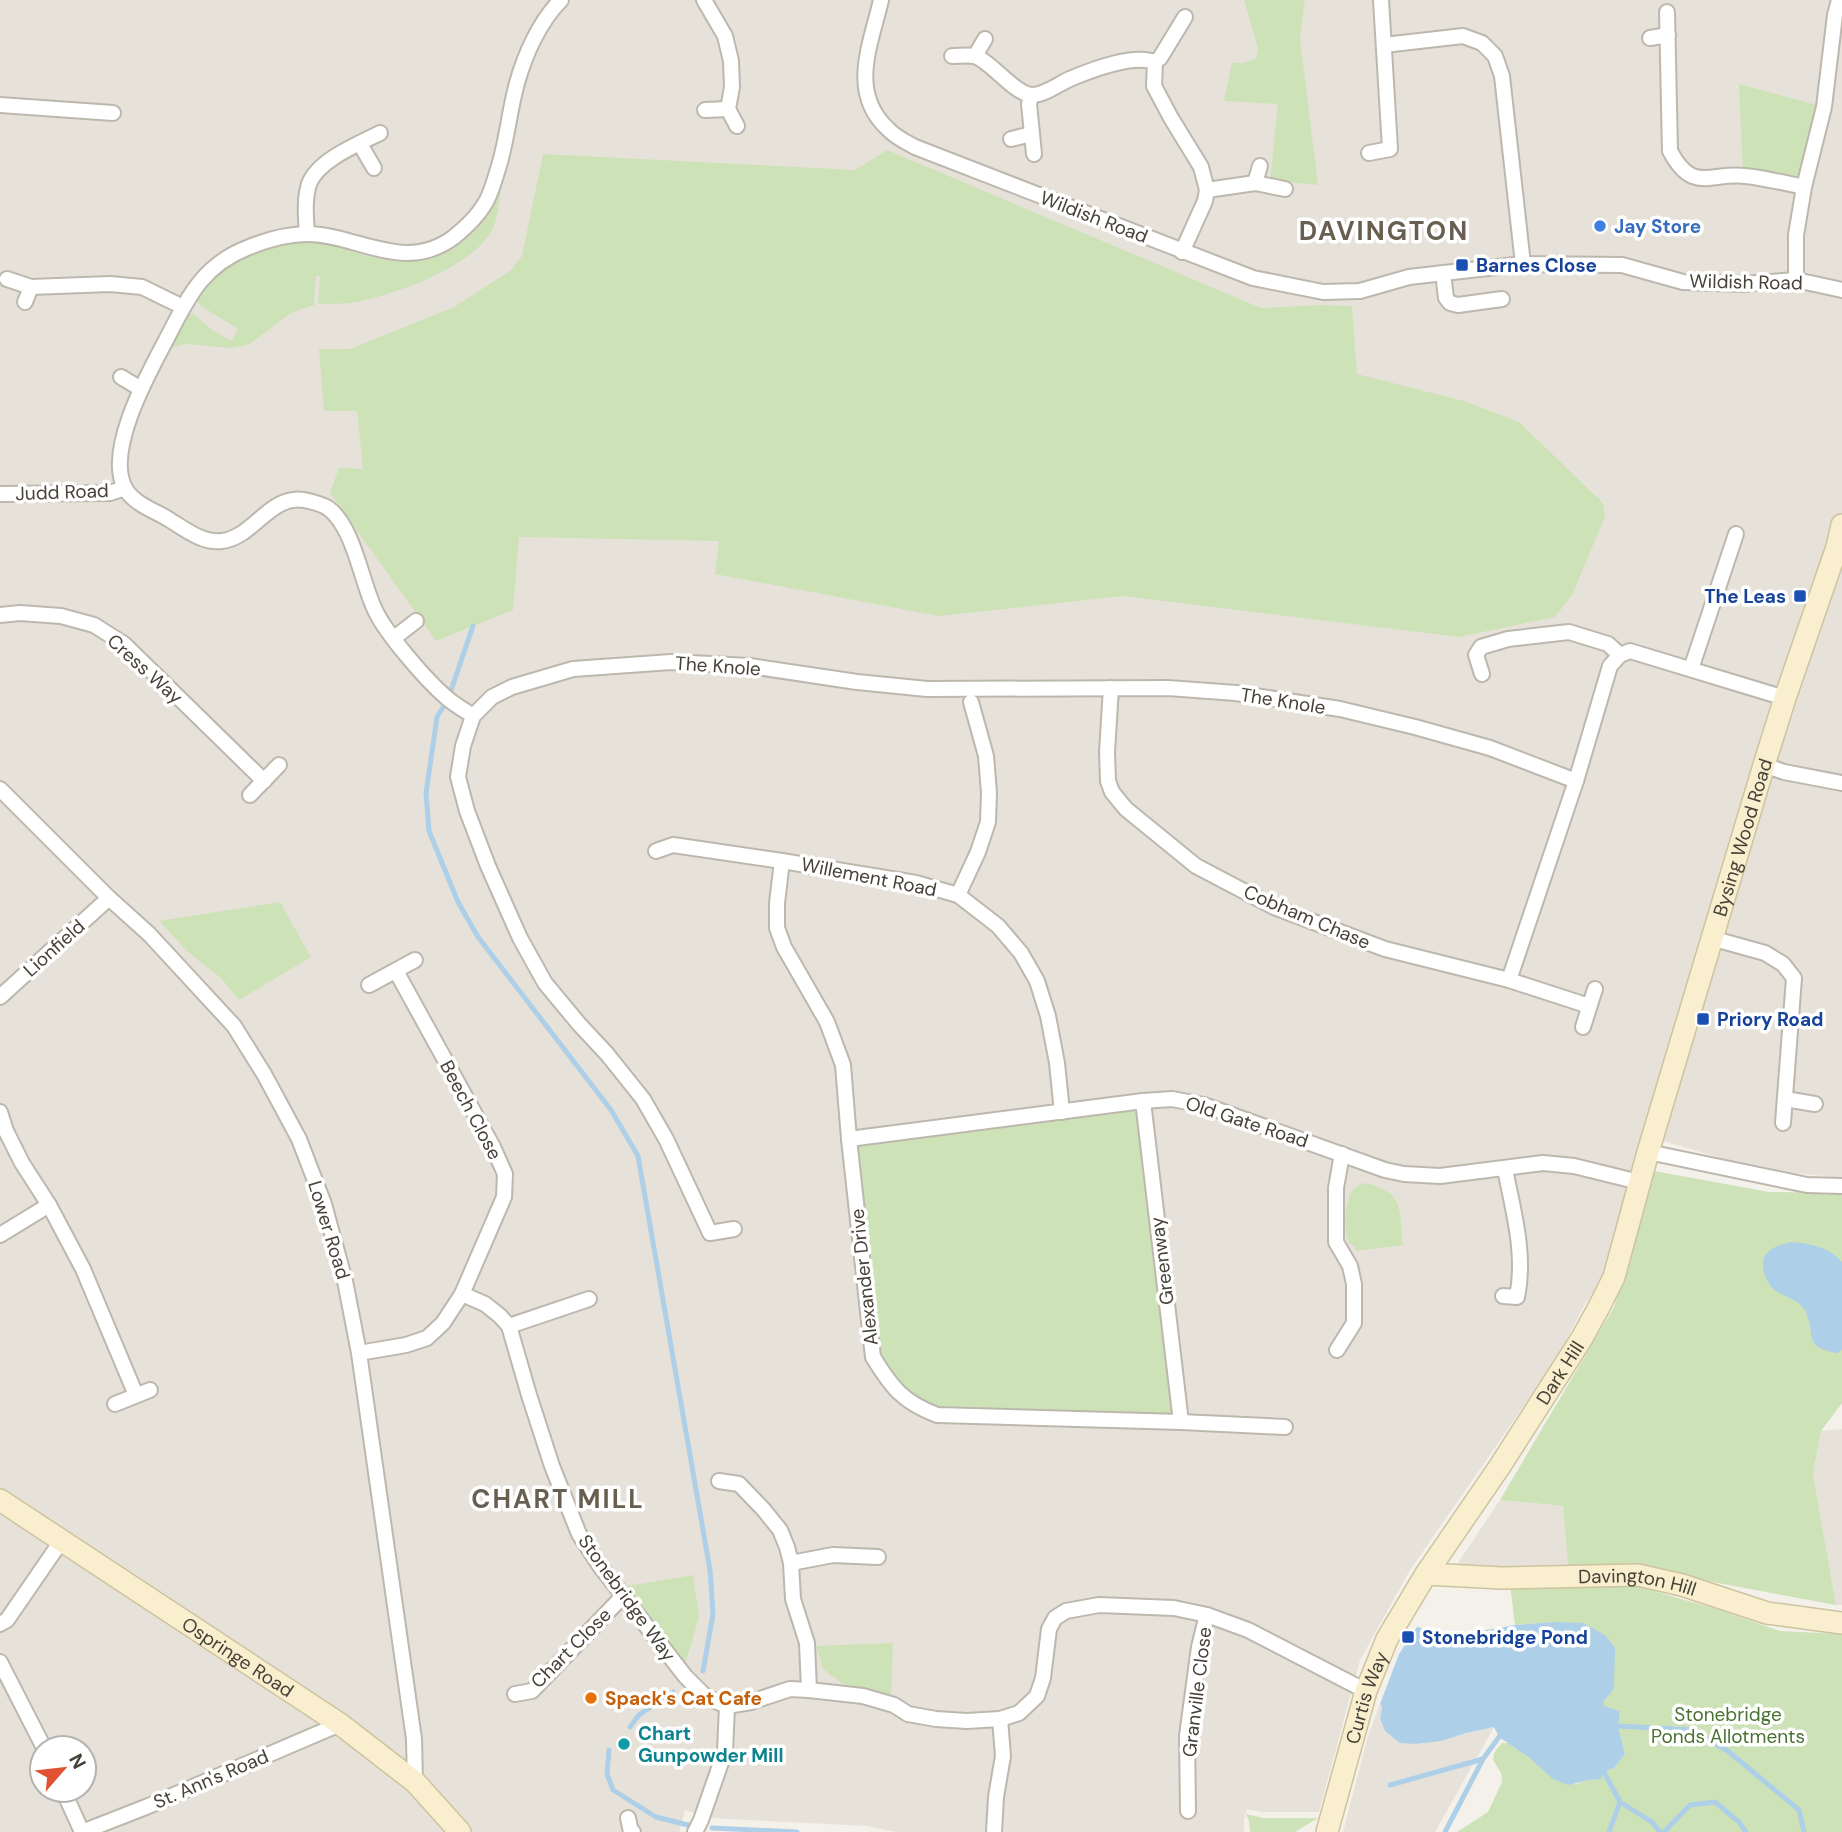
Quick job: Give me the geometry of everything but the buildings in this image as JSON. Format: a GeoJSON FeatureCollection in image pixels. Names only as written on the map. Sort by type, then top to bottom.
{"type":"FeatureCollection","features":[{"type":"Feature","properties":{"kind":"street"},"geometry":{"type":"LineString","coordinates":[[561,0],[553,8],[531,44],[517,82],[504,150],[495,177],[486,203],[471,221],[452,238],[432,248],[413,253],[392,252],[334,237],[307,234],[271,239],[223,260],[206,273],[194,288],[141,389],[124,429],[121,472],[125,488],[137,501],[200,537],[217,542],[231,540],[276,506],[295,499],[316,502],[330,510],[352,542],[375,612],[435,686],[448,699],[473,716],[463,746],[458,776],[467,811],[488,866],[520,938],[545,982],[643,1099],[666,1139],[710,1233],[734,1229]]}},
{"type":"Feature","properties":{"kind":"street"},"geometry":{"type":"LineString","coordinates":[[704,0],[725,36],[731,61],[732,87],[728,108],[737,126]]}},
{"type":"Feature","properties":{"kind":"street","name":"Wildish Road"},"geometry":{"type":"LineString","coordinates":[[881,0],[867,50],[865,84],[872,111],[888,130],[915,147],[1253,278],[1323,292],[1360,291],[1409,277],[1522,264],[1622,265],[1683,282],[1743,284],[1796,279],[1842,290]]}},
{"type":"Feature","properties":{"kind":"street"},"geometry":{"type":"LineString","coordinates":[[1368,153],[1390,149],[1381,0]]}},
{"type":"Feature","properties":{"kind":"street"},"geometry":{"type":"LineString","coordinates":[[1796,279],[1796,235],[1804,187],[1824,107],[1839,0]]}},
{"type":"Feature","properties":{"kind":"street"},"geometry":{"type":"LineString","coordinates":[[1667,12],[1670,151],[1678,166],[1699,179],[1742,175],[1804,187]]}},
{"type":"Feature","properties":{"kind":"street"},"geometry":{"type":"LineString","coordinates":[[1182,252],[1205,201],[1207,190],[1201,167],[1154,86],[1156,62],[1185,17]]}},
{"type":"Feature","properties":{"kind":"street"},"geometry":{"type":"LineString","coordinates":[[1650,38],[1668,35]]}},
{"type":"Feature","properties":{"kind":"street"},"geometry":{"type":"LineString","coordinates":[[1384,45],[1464,36],[1482,43],[1495,56],[1502,76],[1522,264]]}},
{"type":"Feature","properties":{"kind":"street"},"geometry":{"type":"LineString","coordinates":[[975,56],[985,39]]}},
{"type":"Feature","properties":{"kind":"street"},"geometry":{"type":"LineString","coordinates":[[952,56],[975,56],[1021,91],[1031,95],[1100,68],[1146,59],[1156,62]]}},
{"type":"Feature","properties":{"kind":"street"},"geometry":{"type":"LineString","coordinates":[[1031,95],[1029,104],[1034,153]]}},
{"type":"Feature","properties":{"kind":"street"},"geometry":{"type":"LineString","coordinates":[[0,105],[113,113]]}},
{"type":"Feature","properties":{"kind":"street"},"geometry":{"type":"LineString","coordinates":[[705,110],[728,108]]}},
{"type":"Feature","properties":{"kind":"street"},"geometry":{"type":"LineString","coordinates":[[307,234],[306,196],[310,181],[332,159],[380,133]]}},
{"type":"Feature","properties":{"kind":"street"},"geometry":{"type":"LineString","coordinates":[[1011,139],[1032,134]]}},
{"type":"Feature","properties":{"kind":"street"},"geometry":{"type":"LineString","coordinates":[[360,144],[374,168]]}},
{"type":"Feature","properties":{"kind":"street"},"geometry":{"type":"LineString","coordinates":[[1255,183],[1260,166]]}},
{"type":"Feature","properties":{"kind":"street"},"geometry":{"type":"LineString","coordinates":[[1207,190],[1255,183],[1285,189]]}},
{"type":"Feature","properties":{"kind":"street"},"geometry":{"type":"LineString","coordinates":[[1443,273],[1446,299],[1450,303],[1458,305],[1502,299]]}},
{"type":"Feature","properties":{"kind":"street"},"geometry":{"type":"LineString","coordinates":[[7,279],[31,287],[110,284],[142,287],[183,307]]}},
{"type":"Feature","properties":{"kind":"street"},"geometry":{"type":"LineString","coordinates":[[25,302],[31,287]]}},
{"type":"Feature","properties":{"kind":"street"},"geometry":{"type":"LineString","coordinates":[[121,377],[141,389]]}},
{"type":"Feature","properties":{"kind":"street","name":"Judd Road"},"geometry":{"type":"LineString","coordinates":[[0,494],[110,493],[125,488]]}},
{"type":"Feature","properties":{"kind":"street","name":"Bysing Wood Road"},"geometry":{"type":"LineString","coordinates":[[1648,1152],[1764,765],[1842,525]]}},
{"type":"Feature","properties":{"kind":"street"},"geometry":{"type":"LineString","coordinates":[[1691,668],[1736,534]]}},
{"type":"Feature","properties":{"kind":"street","name":"Cress Way"},"geometry":{"type":"LineString","coordinates":[[0,615],[20,613],[61,616],[94,625],[124,644],[264,781]]}},
{"type":"Feature","properties":{"kind":"street"},"geometry":{"type":"LineString","coordinates":[[394,638],[416,621]]}},
{"type":"Feature","properties":{"kind":"street"},"geometry":{"type":"LineString","coordinates":[[1482,674],[1476,655],[1481,647],[1488,643],[1546,633],[1569,632],[1608,644],[1620,655]]}},
{"type":"Feature","properties":{"kind":"street"},"geometry":{"type":"LineString","coordinates":[[1509,980],[1576,780],[1610,666],[1620,655],[1630,651],[1785,698]]}},
{"type":"Feature","properties":{"kind":"street","name":"The Knole"},"geometry":{"type":"LineString","coordinates":[[473,716],[492,697],[512,687],[573,669],[659,662],[750,666],[927,690],[1167,688],[1236,693],[1340,709],[1490,748],[1576,780]]}},
{"type":"Feature","properties":{"kind":"street","name":"Cobham Chase"},"geometry":{"type":"LineString","coordinates":[[1111,688],[1107,752],[1108,781],[1112,792],[1126,809],[1196,866],[1274,907],[1385,949],[1509,980],[1589,1006]]}},
{"type":"Feature","properties":{"kind":"street"},"geometry":{"type":"LineString","coordinates":[[958,895],[978,852],[988,822],[986,756],[971,702]]}},
{"type":"Feature","properties":{"kind":"street"},"geometry":{"type":"LineString","coordinates":[[250,795],[279,765]]}},
{"type":"Feature","properties":{"kind":"street"},"geometry":{"type":"LineString","coordinates":[[1764,765],[1784,772],[1842,783]]}},
{"type":"Feature","properties":{"kind":"street","name":"Lower Road"},"geometry":{"type":"LineString","coordinates":[[0,789],[149,934],[234,1027],[264,1074],[299,1139],[324,1204],[345,1280],[359,1353],[414,1739],[415,1782]]}},
{"type":"Feature","properties":{"kind":"street","name":"Willement Road"},"geometry":{"type":"LineString","coordinates":[[656,851],[673,845],[916,883],[958,895],[998,926],[1021,953],[1037,981],[1048,1016],[1062,1112]]}},
{"type":"Feature","properties":{"kind":"street","name":"Alexander Drive"},"geometry":{"type":"LineString","coordinates":[[782,861],[777,928],[784,947],[827,1022],[843,1065],[873,1357],[887,1379],[917,1408],[937,1415],[1285,1427]]}},
{"type":"Feature","properties":{"kind":"street","name":"Lionfield"},"geometry":{"type":"LineString","coordinates":[[0,997],[109,898]]}},
{"type":"Feature","properties":{"kind":"street"},"geometry":{"type":"LineString","coordinates":[[1711,937],[1765,953],[1783,964],[1794,978],[1783,1123]]}},
{"type":"Feature","properties":{"kind":"street"},"geometry":{"type":"LineString","coordinates":[[369,985],[415,960]]}},
{"type":"Feature","properties":{"kind":"street","name":"Beech Close"},"geometry":{"type":"LineString","coordinates":[[359,1353],[406,1345],[426,1338],[443,1323],[462,1294],[504,1197],[505,1174],[493,1147],[396,971]]}},
{"type":"Feature","properties":{"kind":"street"},"geometry":{"type":"LineString","coordinates":[[1583,1027],[1595,989]]}},
{"type":"Feature","properties":{"kind":"street"},"geometry":{"type":"LineString","coordinates":[[1785,1098],[1815,1104]]}},
{"type":"Feature","properties":{"kind":"street","name":"Old Gate Road"},"geometry":{"type":"LineString","coordinates":[[849,1139],[1172,1099],[1204,1105],[1385,1170],[1440,1177],[1543,1163],[1574,1166],[1639,1182]]}},
{"type":"Feature","properties":{"kind":"street","name":"Greenway"},"geometry":{"type":"LineString","coordinates":[[1143,1101],[1181,1422]]}},
{"type":"Feature","properties":{"kind":"street"},"geometry":{"type":"LineString","coordinates":[[0,1112],[22,1163],[49,1205],[83,1269],[143,1393],[115,1404]]}},
{"type":"Feature","properties":{"kind":"street"},"geometry":{"type":"LineString","coordinates":[[1648,1152],[1807,1185],[1842,1185]]}},
{"type":"Feature","properties":{"kind":"street","name":"Dark Hill"},"geometry":{"type":"LineString","coordinates":[[1426,1574],[1500,1466],[1599,1307],[1614,1277],[1648,1152]]}},
{"type":"Feature","properties":{"kind":"street"},"geometry":{"type":"LineString","coordinates":[[1337,1350],[1354,1323],[1354,1284],[1350,1266],[1336,1242],[1336,1188],[1342,1154]]}},
{"type":"Feature","properties":{"kind":"street"},"geometry":{"type":"LineString","coordinates":[[1503,1296],[1517,1297],[1520,1281],[1518,1239],[1505,1169]]}},
{"type":"Feature","properties":{"kind":"street"},"geometry":{"type":"LineString","coordinates":[[0,1235],[49,1205]]}},
{"type":"Feature","properties":{"kind":"street"},"geometry":{"type":"LineString","coordinates":[[462,1294],[485,1304],[509,1326],[589,1299]]}},
{"type":"Feature","properties":{"kind":"street","name":"Stonebridge Way"},"geometry":{"type":"LineString","coordinates":[[509,1326],[552,1466],[579,1534],[600,1566],[685,1676],[706,1697],[727,1706]]}},
{"type":"Feature","properties":{"kind":"street"},"geometry":{"type":"LineString","coordinates":[[719,1481],[739,1484],[780,1530],[788,1547],[793,1599],[807,1643],[809,1689]]}},
{"type":"Feature","properties":{"kind":"street","name":"Ospringe Road"},"geometry":{"type":"LineString","coordinates":[[0,1500],[340,1724],[415,1782],[460,1832]]}},
{"type":"Feature","properties":{"kind":"street"},"geometry":{"type":"LineString","coordinates":[[0,1624],[7,1620],[62,1540]]}},
{"type":"Feature","properties":{"kind":"street"},"geometry":{"type":"LineString","coordinates":[[791,1563],[833,1555],[878,1557]]}},
{"type":"Feature","properties":{"kind":"street","name":"Davington Hill"},"geometry":{"type":"LineString","coordinates":[[1426,1574],[1502,1578],[1638,1574],[1682,1585],[1767,1613],[1842,1623]]}},
{"type":"Feature","properties":{"kind":"street","name":"Curtis Way"},"geometry":{"type":"LineString","coordinates":[[1327,1832],[1366,1691],[1387,1639],[1426,1574]]}},
{"type":"Feature","properties":{"kind":"street","name":"Chart Close"},"geometry":{"type":"LineString","coordinates":[[515,1695],[532,1691],[623,1596]]}},
{"type":"Feature","properties":{"kind":"street"},"geometry":{"type":"LineString","coordinates":[[695,1832],[725,1751],[727,1706],[751,1702],[790,1689],[809,1689],[863,1696],[894,1705],[908,1714],[936,1719],[1000,1719],[1019,1713],[1037,1696],[1043,1678],[1049,1629],[1055,1618],[1080,1607],[1118,1605],[1174,1608],[1207,1615],[1248,1630],[1366,1691]]}},
{"type":"Feature","properties":{"kind":"street","name":"Granville Close"},"geometry":{"type":"LineString","coordinates":[[1188,1811],[1187,1735],[1199,1647],[1207,1615]]}},
{"type":"Feature","properties":{"kind":"street"},"geometry":{"type":"LineString","coordinates":[[0,1662],[37,1734]]}},
{"type":"Feature","properties":{"kind":"street"},"geometry":{"type":"LineString","coordinates":[[994,1832],[996,1797],[1003,1756],[1000,1719]]}},
{"type":"Feature","properties":{"kind":"street","name":"St. Ann's Road"},"geometry":{"type":"LineString","coordinates":[[82,1832],[340,1724]]}},
{"type":"Feature","properties":{"kind":"street"},"geometry":{"type":"LineString","coordinates":[[69,1804],[82,1832]]}},
{"type":"Feature","properties":{"kind":"shaded area"},"geometry":{"type":"Polygon","coordinates":[[[0,0],[1842,0],[1842,1178],[1757,1169],[1647,1136],[1612,1269],[1585,1304],[1557,1358],[1410,1570],[1360,1660],[1319,1812],[1262,1812],[1247,1809],[1244,1832],[896,1832],[867,1826],[710,1818],[685,1810],[679,1832],[0,1832],[0,0]]]}},
{"type":"Feature","properties":{"kind":"shaded area"},"geometry":{"type":"Polygon","coordinates":[[[1842,1429],[1842,1605],[1836,1605],[1813,1475],[1821,1431],[1842,1429]]]}},
{"type":"Feature","properties":{"kind":"shaded area"},"geometry":{"type":"Polygon","coordinates":[[[1500,1500],[1563,1506],[1568,1566],[1484,1573],[1458,1572],[1458,1563],[1500,1500]]]}},
{"type":"Feature","properties":{"kind":"shaded area"},"geometry":{"type":"Polygon","coordinates":[[[1380,1704],[1380,1718],[1415,1744],[1442,1741],[1494,1727],[1435,1832],[1343,1832],[1368,1736],[1380,1704]]]}},
{"type":"Feature","properties":{"kind":"green space"},"geometry":{"type":"Polygon","coordinates":[[[1244,0],[1305,0],[1300,39],[1318,185],[1270,180],[1278,104],[1224,101],[1232,63],[1244,63],[1256,58],[1258,48],[1244,0]]]}},
{"type":"Feature","properties":{"kind":"green space"},"geometry":{"type":"Polygon","coordinates":[[[1739,84],[1824,107],[1804,187],[1743,175],[1739,84]]]}},
{"type":"Feature","properties":{"kind":"green space"},"geometry":{"type":"Polygon","coordinates":[[[887,150],[1261,308],[1352,306],[1357,374],[1464,401],[1519,422],[1603,503],[1605,517],[1572,595],[1555,617],[1459,637],[1123,596],[939,616],[715,574],[719,541],[519,537],[513,610],[436,641],[330,493],[339,468],[363,469],[357,411],[324,411],[319,349],[350,349],[454,307],[511,270],[522,256],[543,154],[855,170],[887,150]]]}},
{"type":"Feature","properties":{"kind":"green space"},"geometry":{"type":"Polygon","coordinates":[[[502,181],[497,216],[490,234],[480,246],[448,269],[390,293],[347,303],[318,304],[320,276],[316,276],[314,305],[291,313],[250,344],[230,348],[186,344],[171,347],[185,316],[193,313],[211,329],[231,341],[238,329],[201,306],[196,299],[211,277],[233,262],[274,245],[302,240],[324,243],[387,260],[442,251],[465,238],[480,222],[502,181]]]}},
{"type":"Feature","properties":{"kind":"green space"},"geometry":{"type":"Polygon","coordinates":[[[280,902],[311,957],[239,1000],[221,978],[188,952],[159,921],[280,902]]]}},
{"type":"Feature","properties":{"kind":"green space"},"geometry":{"type":"Polygon","coordinates":[[[1143,1101],[1181,1422],[917,1408],[873,1357],[849,1139],[1143,1101]]]}},
{"type":"Feature","properties":{"kind":"green space"},"geometry":{"type":"Polygon","coordinates":[[[1654,1171],[1769,1192],[1842,1193],[1842,1403],[1821,1431],[1813,1474],[1836,1605],[1637,1568],[1568,1566],[1563,1506],[1500,1500],[1614,1307],[1654,1171]]]}},
{"type":"Feature","properties":{"kind":"green space"},"geometry":{"type":"Polygon","coordinates":[[[1365,1183],[1388,1192],[1394,1198],[1400,1213],[1403,1245],[1356,1251],[1355,1246],[1349,1243],[1345,1223],[1347,1206],[1351,1193],[1365,1183]]]}},
{"type":"Feature","properties":{"kind":"green space"},"geometry":{"type":"Polygon","coordinates":[[[693,1575],[699,1617],[683,1672],[616,1588],[693,1575]]]}},
{"type":"Feature","properties":{"kind":"green space","name":"Stonebridge Ponds Allotments"},"geometry":{"type":"Polygon","coordinates":[[[1626,1583],[1780,1631],[1842,1634],[1842,1832],[1457,1832],[1488,1812],[1502,1782],[1501,1773],[1493,1760],[1494,1753],[1502,1743],[1508,1743],[1576,1784],[1600,1779],[1604,1772],[1614,1768],[1625,1754],[1618,1726],[1620,1711],[1604,1706],[1604,1701],[1612,1690],[1554,1622],[1515,1625],[1510,1584],[1626,1583]]]}},
{"type":"Feature","properties":{"kind":"green space"},"geometry":{"type":"Polygon","coordinates":[[[893,1643],[891,1699],[841,1683],[823,1669],[816,1646],[893,1643]]]}},
{"type":"Feature","properties":{"kind":"green space"},"geometry":{"type":"Polygon","coordinates":[[[1246,1814],[1263,1818],[1318,1818],[1295,1832],[1250,1832],[1246,1814]]]}},
{"type":"Feature","properties":{"kind":"water"},"geometry":{"type":"Polygon","coordinates":[[[1792,1242],[1813,1245],[1842,1262],[1842,1350],[1837,1353],[1814,1343],[1804,1309],[1772,1288],[1764,1273],[1763,1259],[1769,1251],[1792,1242]]]}},
{"type":"Feature","properties":{"kind":"water","name":"Stonebridge Pond"},"geometry":{"type":"Polygon","coordinates":[[[1583,1623],[1605,1635],[1615,1648],[1613,1690],[1604,1701],[1604,1706],[1620,1711],[1618,1726],[1625,1754],[1614,1768],[1604,1772],[1601,1779],[1568,1785],[1553,1779],[1531,1759],[1499,1737],[1494,1727],[1442,1741],[1415,1744],[1400,1743],[1385,1731],[1380,1718],[1380,1704],[1399,1654],[1417,1627],[1431,1630],[1434,1637],[1441,1638],[1515,1625],[1583,1623]]]}},
{"type":"Feature","properties":{"kind":"waterway"},"geometry":{"type":"LineString","coordinates":[[473,626],[448,699],[437,717],[426,793],[429,831],[458,902],[478,937],[611,1110],[638,1156],[710,1570],[713,1614],[703,1671]]}},
{"type":"Feature","properties":{"kind":"waterway"},"geometry":{"type":"LineString","coordinates":[[630,1727],[639,1715],[673,1692]]}},
{"type":"Feature","properties":{"kind":"waterway"},"geometry":{"type":"LineString","coordinates":[[1618,1726],[1693,1730],[1729,1752],[1799,1810],[1804,1832]]}},
{"type":"Feature","properties":{"kind":"waterway"},"geometry":{"type":"LineString","coordinates":[[1390,1785],[1483,1759],[1499,1737]]}},
{"type":"Feature","properties":{"kind":"waterway"},"geometry":{"type":"LineString","coordinates":[[609,1750],[607,1774],[613,1790],[656,1817],[688,1825]]}},
{"type":"Feature","properties":{"kind":"waterway"},"geometry":{"type":"LineString","coordinates":[[1445,1832],[1483,1759]]}},
{"type":"Feature","properties":{"kind":"waterway"},"geometry":{"type":"LineString","coordinates":[[1604,1772],[1620,1802],[1652,1822],[1660,1832]]}},
{"type":"Feature","properties":{"kind":"waterway"},"geometry":{"type":"LineString","coordinates":[[1609,1832],[1620,1802]]}},
{"type":"Feature","properties":{"kind":"waterway"},"geometry":{"type":"LineString","coordinates":[[1664,1832],[1690,1805],[1715,1802],[1739,1822],[1746,1832]]}},
{"type":"Feature","properties":{"kind":"waterway"},"geometry":{"type":"LineString","coordinates":[[712,1828],[797,1832]]}},
{"type":"Feature","properties":{"kind":"place","name":"Jay Store"},"geometry":{"type":"Point","coordinates":[1600,226]}},
{"type":"Feature","properties":{"kind":"place","name":"Barnes Close"},"geometry":{"type":"Point","coordinates":[1462,265]}},
{"type":"Feature","properties":{"kind":"place","name":"The Leas"},"geometry":{"type":"Point","coordinates":[1800,596]}},
{"type":"Feature","properties":{"kind":"place","name":"Priory Road"},"geometry":{"type":"Point","coordinates":[1703,1019]}},
{"type":"Feature","properties":{"kind":"place","name":"Stonebridge Pond"},"geometry":{"type":"Point","coordinates":[1408,1637]}},
{"type":"Feature","properties":{"kind":"place","name":"Spack's Cat Cafe"},"geometry":{"type":"Point","coordinates":[591,1698]}},
{"type":"Feature","properties":{"kind":"place","name":"Chart Gunpowder Mill"},"geometry":{"type":"Point","coordinates":[624,1744]}},
{"type":"Feature","properties":{"kind":"district","name":"DAVINGTON"},"geometry":{"type":"Point","coordinates":[1384,231]}},
{"type":"Feature","properties":{"kind":"district","name":"CHART MILL"},"geometry":{"type":"Point","coordinates":[558,1499]}}]}
